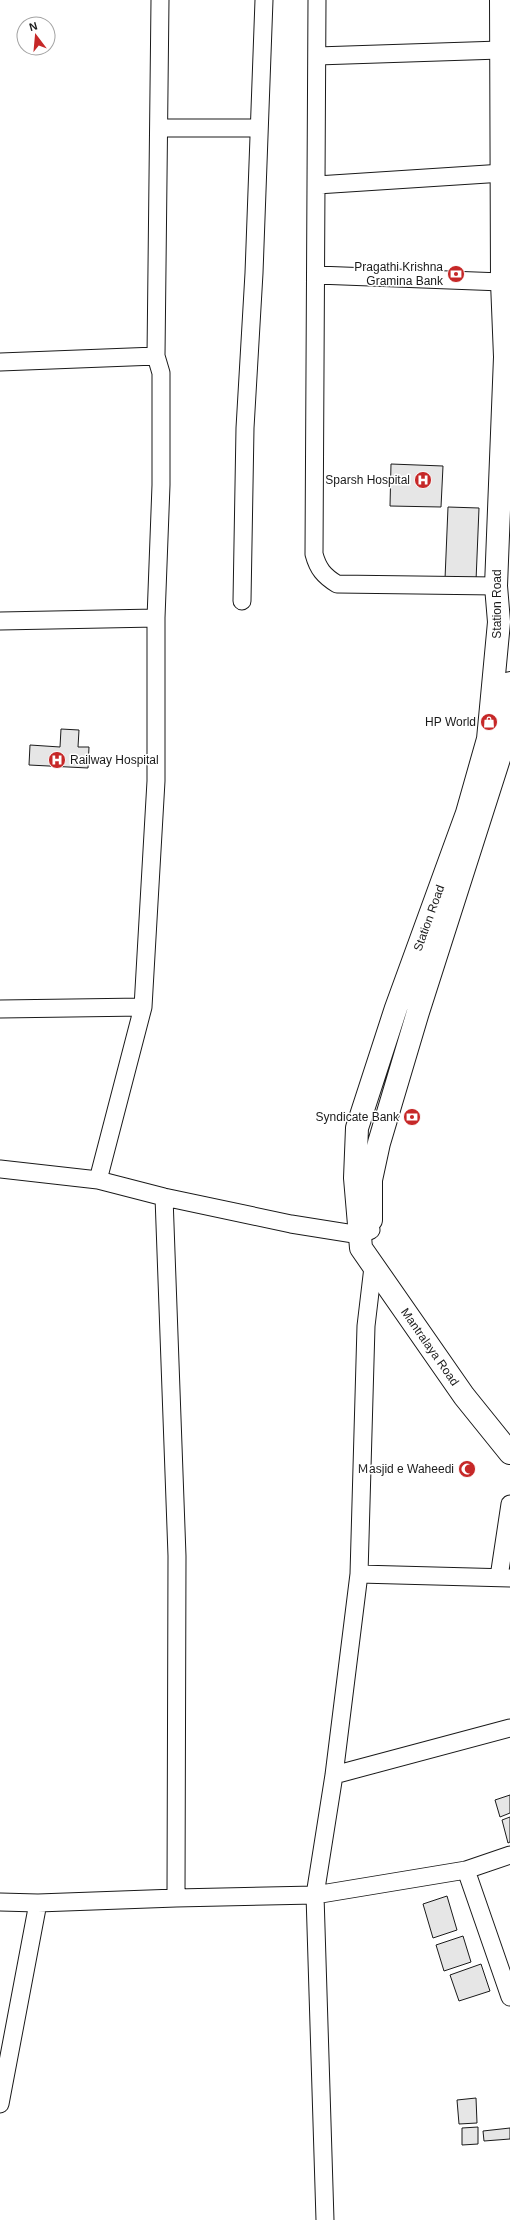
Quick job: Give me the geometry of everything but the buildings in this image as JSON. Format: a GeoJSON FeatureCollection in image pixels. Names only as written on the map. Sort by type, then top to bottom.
{"type":"FeatureCollection","features":[{"type":"Feature","properties":{"kind":"highway","name":"Station Road"},"geometry":{"type":"LineString","coordinates":[[365,1232],[355,1178],[357,1128],[396,1008],[467,813],[488,739],[499,622],[496,586],[505,357],[502,282],[503,173],[500,50],[501,0]]}},
{"type":"Feature","properties":{"kind":"highway","name":"Station Road"},"geometry":{"type":"LineString","coordinates":[[365,1232],[371,1180],[379,1143],[418,1012],[507,740],[510,683]]}},
{"type":"Feature","properties":{"kind":"highway","name":"Mantralaya Road"},"geometry":{"type":"LineString","coordinates":[[365,1232],[361,1248],[373,1267],[464,1396],[510,1453]]}},
{"type":"Feature","properties":{"kind":"highway","name":"Mantralaya Road"},"geometry":{"type":"LineString","coordinates":[[365,1232],[372,1245],[472,1383],[510,1431]]}},
{"type":"Feature","properties":{"kind":"street"},"geometry":{"type":"LineString","coordinates":[[98,1180],[143,1007],[156,781],[156,618],[161,469],[161,373],[156,356],[160,128],[160,0]]}},
{"type":"Feature","properties":{"kind":"street"},"geometry":{"type":"LineString","coordinates":[[242,601],[245,428],[254,273],[264,0]]}},
{"type":"Feature","properties":{"kind":"street"},"geometry":{"type":"LineString","coordinates":[[317,0],[317,275],[314,554],[317,566],[325,577],[337,584],[496,586]]}},
{"type":"Feature","properties":{"kind":"street"},"geometry":{"type":"LineString","coordinates":[[317,56],[500,50]]}},
{"type":"Feature","properties":{"kind":"street"},"geometry":{"type":"LineString","coordinates":[[160,128],[260,128]]}},
{"type":"Feature","properties":{"kind":"street"},"geometry":{"type":"LineString","coordinates":[[317,185],[503,173]]}},
{"type":"Feature","properties":{"kind":"street"},"geometry":{"type":"LineString","coordinates":[[317,275],[502,282]]}},
{"type":"Feature","properties":{"kind":"street"},"geometry":{"type":"LineString","coordinates":[[0,362],[156,356]]}},
{"type":"Feature","properties":{"kind":"street"},"geometry":{"type":"LineString","coordinates":[[0,621],[156,618]]}},
{"type":"Feature","properties":{"kind":"street"},"geometry":{"type":"LineString","coordinates":[[0,1009],[143,1007]]}},
{"type":"Feature","properties":{"kind":"street"},"geometry":{"type":"LineString","coordinates":[[0,1169],[98,1180],[164,1197],[290,1224],[365,1232]]}},
{"type":"Feature","properties":{"kind":"street"},"geometry":{"type":"LineString","coordinates":[[164,1197],[177,1556],[176,1898]]}},
{"type":"Feature","properties":{"kind":"street"},"geometry":{"type":"LineString","coordinates":[[325,2220],[315,1894],[334,1775],[359,1574],[366,1326],[373,1267]]}},
{"type":"Feature","properties":{"kind":"street"},"geometry":{"type":"LineString","coordinates":[[359,1574],[504,1578],[510,1504]]}},
{"type":"Feature","properties":{"kind":"street"},"geometry":{"type":"LineString","coordinates":[[334,1775],[510,1728]]}},
{"type":"Feature","properties":{"kind":"street"},"geometry":{"type":"LineString","coordinates":[[0,1902],[38,1904],[315,1894],[466,1870],[510,1856]]}},
{"type":"Feature","properties":{"kind":"street"},"geometry":{"type":"LineString","coordinates":[[466,1870],[510,1997]]}},
{"type":"Feature","properties":{"kind":"street"},"geometry":{"type":"LineString","coordinates":[[0,2104],[38,1904]]}},
{"type":"Feature","properties":{"kind":"place","name":"Pragathi Krishna Gramina Bank"},"geometry":{"type":"Point","coordinates":[456,274]}},
{"type":"Feature","properties":{"kind":"place","name":"Sparsh Hospital"},"geometry":{"type":"Point","coordinates":[423,480]}},
{"type":"Feature","properties":{"kind":"place","name":"HP World"},"geometry":{"type":"Point","coordinates":[489,722]}},
{"type":"Feature","properties":{"kind":"place","name":"Railway Hospital"},"geometry":{"type":"Point","coordinates":[57,760]}},
{"type":"Feature","properties":{"kind":"place","name":"Syndicate Bank"},"geometry":{"type":"Point","coordinates":[412,1117]}},
{"type":"Feature","properties":{"kind":"place","name":"Ｍasjid e Waheedi"},"geometry":{"type":"Point","coordinates":[467,1469]}}]}
